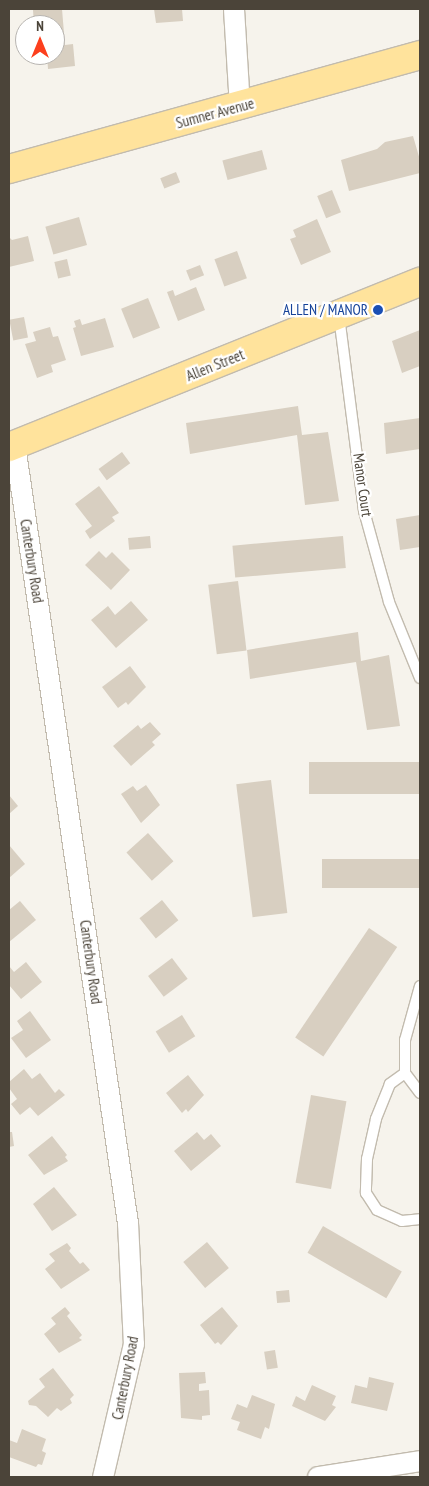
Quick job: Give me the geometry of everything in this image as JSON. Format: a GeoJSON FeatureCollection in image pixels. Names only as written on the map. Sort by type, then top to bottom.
{"type":"FeatureCollection","features":[{"type":"Feature","properties":{"kind":"main road","name":"Sumner Avenue"},"geometry":{"type":"LineString","coordinates":[[9,169],[240,106],[420,54]]}},
{"type":"Feature","properties":{"kind":"main road","name":"Allen Street"},"geometry":{"type":"LineString","coordinates":[[12,446],[420,282]]}},
{"type":"Feature","properties":{"kind":"street"},"geometry":{"type":"LineString","coordinates":[[234,9],[240,106]]}},
{"type":"Feature","properties":{"kind":"street","name":"Canterbury Road"},"geometry":{"type":"LineString","coordinates":[[12,446],[128,1223],[134,1344],[103,1477]]}},
{"type":"Feature","properties":{"kind":"street"},"geometry":{"type":"LineString","coordinates":[[318,1477],[420,1461]]}},
{"type":"Feature","properties":{"kind":"lane","name":"Manor Court"},"geometry":{"type":"LineString","coordinates":[[339,316],[364,511],[390,602],[420,678]]}},
{"type":"Feature","properties":{"kind":"lane"},"geometry":{"type":"LineString","coordinates":[[420,986],[405,1040],[405,1073],[420,1093]]}},
{"type":"Feature","properties":{"kind":"lane"},"geometry":{"type":"LineString","coordinates":[[405,1073],[390,1084],[376,1119],[367,1158],[366,1193],[377,1210],[402,1221],[420,1219]]}},
{"type":"Feature","properties":{"kind":"building"},"geometry":{"type":"Polygon","coordinates":[[[62,9],[62,15],[33,15],[33,10],[62,9]]]}},
{"type":"Feature","properties":{"kind":"building"},"geometry":{"type":"Polygon","coordinates":[[[154,9],[182,9],[183,21],[156,23],[154,9]]]}},
{"type":"Feature","properties":{"kind":"building"},"geometry":{"type":"Polygon","coordinates":[[[73,44],[75,66],[48,69],[48,65],[65,65],[65,45],[73,44]]]}},
{"type":"Feature","properties":{"kind":"building"},"geometry":{"type":"Polygon","coordinates":[[[413,136],[420,160],[420,173],[349,191],[341,160],[377,149],[385,142],[413,136]]]}},
{"type":"Feature","properties":{"kind":"building"},"geometry":{"type":"Polygon","coordinates":[[[262,150],[267,169],[228,180],[222,161],[262,150]]]}},
{"type":"Feature","properties":{"kind":"building"},"geometry":{"type":"Polygon","coordinates":[[[176,172],[180,182],[164,189],[160,178],[176,172]]]}},
{"type":"Feature","properties":{"kind":"building"},"geometry":{"type":"Polygon","coordinates":[[[332,190],[341,212],[326,218],[317,196],[332,190]]]}},
{"type":"Feature","properties":{"kind":"building"},"geometry":{"type":"Polygon","coordinates":[[[79,217],[87,245],[53,255],[45,227],[79,217]]]}},
{"type":"Feature","properties":{"kind":"building"},"geometry":{"type":"Polygon","coordinates":[[[317,219],[331,252],[301,265],[290,239],[296,237],[293,230],[317,219]]]}},
{"type":"Feature","properties":{"kind":"building"},"geometry":{"type":"Polygon","coordinates":[[[28,236],[34,261],[9,267],[9,237],[12,240],[28,236]]]}},
{"type":"Feature","properties":{"kind":"building"},"geometry":{"type":"Polygon","coordinates":[[[237,251],[247,278],[224,286],[214,259],[237,251]]]}},
{"type":"Feature","properties":{"kind":"building"},"geometry":{"type":"Polygon","coordinates":[[[67,259],[71,276],[58,278],[54,262],[67,259]]]}},
{"type":"Feature","properties":{"kind":"building"},"geometry":{"type":"Polygon","coordinates":[[[200,265],[204,275],[190,281],[186,271],[200,265]]]}},
{"type":"Feature","properties":{"kind":"building"},"geometry":{"type":"Polygon","coordinates":[[[196,287],[205,310],[178,321],[167,292],[173,290],[175,296],[196,287]]]}},
{"type":"Feature","properties":{"kind":"building"},"geometry":{"type":"Polygon","coordinates":[[[148,298],[160,328],[133,339],[121,309],[148,298]]]}},
{"type":"Feature","properties":{"kind":"building"},"geometry":{"type":"Polygon","coordinates":[[[24,317],[28,338],[13,340],[9,320],[24,317]]]}},
{"type":"Feature","properties":{"kind":"building"},"geometry":{"type":"Polygon","coordinates":[[[105,318],[114,347],[81,356],[73,328],[76,327],[74,321],[80,319],[82,325],[105,318]]]}},
{"type":"Feature","properties":{"kind":"building"},"geometry":{"type":"Polygon","coordinates":[[[50,327],[53,337],[58,336],[66,360],[51,365],[53,372],[37,378],[25,344],[36,341],[33,332],[50,327]]]}},
{"type":"Feature","properties":{"kind":"building"},"geometry":{"type":"Polygon","coordinates":[[[420,330],[420,366],[402,373],[392,341],[420,330]]]}},
{"type":"Feature","properties":{"kind":"building"},"geometry":{"type":"Polygon","coordinates":[[[298,406],[302,435],[328,432],[339,501],[305,505],[297,435],[190,454],[186,423],[298,406]]]}},
{"type":"Feature","properties":{"kind":"building"},"geometry":{"type":"Polygon","coordinates":[[[420,418],[420,449],[386,454],[384,423],[420,418]]]}},
{"type":"Feature","properties":{"kind":"building"},"geometry":{"type":"Polygon","coordinates":[[[122,452],[130,463],[107,480],[99,469],[122,452]]]}},
{"type":"Feature","properties":{"kind":"building"},"geometry":{"type":"Polygon","coordinates":[[[99,486],[119,513],[112,517],[115,521],[90,539],[85,531],[92,526],[75,504],[99,486]]]}},
{"type":"Feature","properties":{"kind":"building"},"geometry":{"type":"Polygon","coordinates":[[[420,515],[420,547],[400,550],[396,519],[420,515]]]}},
{"type":"Feature","properties":{"kind":"building"},"geometry":{"type":"Polygon","coordinates":[[[150,536],[151,548],[129,550],[128,538],[150,536]]]}},
{"type":"Feature","properties":{"kind":"building"},"geometry":{"type":"Polygon","coordinates":[[[343,536],[346,568],[235,578],[232,546],[343,536]]]}},
{"type":"Feature","properties":{"kind":"building"},"geometry":{"type":"Polygon","coordinates":[[[99,551],[106,558],[112,552],[130,570],[111,590],[85,565],[99,551]]]}},
{"type":"Feature","properties":{"kind":"building"},"geometry":{"type":"Polygon","coordinates":[[[238,581],[247,650],[217,654],[208,585],[238,581]]]}},
{"type":"Feature","properties":{"kind":"building"},"geometry":{"type":"Polygon","coordinates":[[[131,601],[148,620],[116,648],[91,620],[108,606],[115,615],[131,601]]]}},
{"type":"Feature","properties":{"kind":"building"},"geometry":{"type":"Polygon","coordinates":[[[358,632],[361,661],[389,655],[400,726],[367,730],[356,662],[250,679],[247,650],[358,632]]]}},
{"type":"Feature","properties":{"kind":"building"},"geometry":{"type":"Polygon","coordinates":[[[130,666],[146,687],[128,705],[126,702],[118,708],[102,687],[130,666]]]}},
{"type":"Feature","properties":{"kind":"building"},"geometry":{"type":"Polygon","coordinates":[[[150,722],[161,734],[152,742],[155,745],[131,766],[113,746],[138,725],[141,729],[150,722]]]}},
{"type":"Feature","properties":{"kind":"building"},"geometry":{"type":"Polygon","coordinates":[[[309,762],[420,762],[420,794],[309,794],[309,762]]]}},
{"type":"Feature","properties":{"kind":"building"},"geometry":{"type":"Polygon","coordinates":[[[271,780],[287,913],[253,917],[236,784],[271,780]]]}},
{"type":"Feature","properties":{"kind":"building"},"geometry":{"type":"Polygon","coordinates":[[[146,785],[160,805],[141,823],[121,794],[133,786],[137,791],[146,785]]]}},
{"type":"Feature","properties":{"kind":"building"},"geometry":{"type":"Polygon","coordinates":[[[9,795],[18,806],[9,814],[9,795]]]}},
{"type":"Feature","properties":{"kind":"building"},"geometry":{"type":"Polygon","coordinates":[[[148,833],[173,861],[152,881],[126,852],[148,833]]]}},
{"type":"Feature","properties":{"kind":"building"},"geometry":{"type":"Polygon","coordinates":[[[9,845],[25,864],[9,878],[9,845]]]}},
{"type":"Feature","properties":{"kind":"building"},"geometry":{"type":"Polygon","coordinates":[[[322,859],[420,859],[420,888],[322,888],[322,859]]]}},
{"type":"Feature","properties":{"kind":"building"},"geometry":{"type":"Polygon","coordinates":[[[162,900],[178,920],[156,938],[139,918],[162,900]]]}},
{"type":"Feature","properties":{"kind":"building"},"geometry":{"type":"Polygon","coordinates":[[[20,901],[36,920],[9,942],[9,910],[20,901]]]}},
{"type":"Feature","properties":{"kind":"building"},"geometry":{"type":"Polygon","coordinates":[[[369,928],[397,947],[323,1056],[295,1037],[369,928]]]}},
{"type":"Feature","properties":{"kind":"building"},"geometry":{"type":"Polygon","coordinates":[[[172,958],[188,979],[164,997],[148,976],[172,958]]]}},
{"type":"Feature","properties":{"kind":"building"},"geometry":{"type":"Polygon","coordinates":[[[26,962],[42,982],[21,999],[9,985],[9,966],[14,972],[26,962]]]}},
{"type":"Feature","properties":{"kind":"building"},"geometry":{"type":"Polygon","coordinates":[[[30,1011],[51,1040],[26,1058],[11,1038],[23,1030],[17,1021],[30,1011]]]}},
{"type":"Feature","properties":{"kind":"building"},"geometry":{"type":"Polygon","coordinates":[[[182,1015],[195,1036],[169,1053],[156,1031],[182,1015]]]}},
{"type":"Feature","properties":{"kind":"building"},"geometry":{"type":"Polygon","coordinates":[[[24,1069],[32,1079],[40,1073],[55,1093],[59,1089],[65,1095],[38,1116],[30,1107],[20,1115],[11,1104],[17,1099],[9,1088],[9,1082],[24,1069]]]}},
{"type":"Feature","properties":{"kind":"building"},"geometry":{"type":"Polygon","coordinates":[[[188,1075],[204,1095],[188,1112],[186,1109],[182,1113],[166,1093],[188,1075]]]}},
{"type":"Feature","properties":{"kind":"building"},"geometry":{"type":"Polygon","coordinates":[[[311,1095],[346,1101],[331,1189],[296,1183],[311,1095]]]}},
{"type":"Feature","properties":{"kind":"building"},"geometry":{"type":"Polygon","coordinates":[[[9,1132],[12,1132],[14,1146],[9,1147],[9,1132]]]}},
{"type":"Feature","properties":{"kind":"building"},"geometry":{"type":"Polygon","coordinates":[[[197,1132],[204,1140],[211,1134],[221,1146],[191,1171],[174,1151],[197,1132]]]}},
{"type":"Feature","properties":{"kind":"building"},"geometry":{"type":"Polygon","coordinates":[[[52,1136],[67,1155],[65,1157],[68,1161],[44,1175],[28,1155],[52,1136]]]}},
{"type":"Feature","properties":{"kind":"building"},"geometry":{"type":"Polygon","coordinates":[[[54,1187],[77,1215],[52,1231],[33,1204],[54,1187]]]}},
{"type":"Feature","properties":{"kind":"building"},"geometry":{"type":"Polygon","coordinates":[[[323,1226],[402,1272],[386,1298],[308,1253],[323,1226]]]}},
{"type":"Feature","properties":{"kind":"building"},"geometry":{"type":"Polygon","coordinates":[[[207,1242],[229,1268],[205,1288],[183,1262],[207,1242]]]}},
{"type":"Feature","properties":{"kind":"building"},"geometry":{"type":"Polygon","coordinates":[[[67,1243],[71,1248],[69,1251],[80,1264],[83,1262],[90,1270],[61,1289],[45,1269],[55,1261],[49,1254],[67,1243]]]}},
{"type":"Feature","properties":{"kind":"building"},"geometry":{"type":"Polygon","coordinates":[[[289,1290],[290,1302],[277,1303],[276,1291],[289,1290]]]}},
{"type":"Feature","properties":{"kind":"building"},"geometry":{"type":"Polygon","coordinates":[[[65,1307],[70,1313],[67,1316],[82,1335],[79,1338],[82,1340],[59,1353],[44,1334],[56,1324],[51,1318],[65,1307]]]}},
{"type":"Feature","properties":{"kind":"building"},"geometry":{"type":"Polygon","coordinates":[[[222,1307],[238,1326],[221,1345],[218,1342],[215,1344],[200,1325],[222,1307]]]}},
{"type":"Feature","properties":{"kind":"building"},"geometry":{"type":"Polygon","coordinates":[[[275,1350],[278,1368],[267,1369],[264,1352],[275,1350]]]}},
{"type":"Feature","properties":{"kind":"building"},"geometry":{"type":"Polygon","coordinates":[[[53,1368],[74,1395],[70,1399],[72,1403],[61,1411],[57,1408],[48,1417],[36,1406],[29,1405],[28,1401],[45,1387],[39,1379],[53,1368]]]}},
{"type":"Feature","properties":{"kind":"building"},"geometry":{"type":"Polygon","coordinates":[[[205,1372],[206,1383],[199,1384],[199,1391],[209,1390],[210,1415],[202,1416],[202,1420],[181,1418],[179,1373],[205,1372]]]}},
{"type":"Feature","properties":{"kind":"building"},"geometry":{"type":"Polygon","coordinates":[[[369,1377],[394,1383],[387,1411],[351,1403],[355,1385],[367,1388],[369,1377]]]}},
{"type":"Feature","properties":{"kind":"building"},"geometry":{"type":"Polygon","coordinates":[[[312,1385],[336,1396],[332,1405],[336,1407],[325,1421],[292,1406],[296,1396],[305,1401],[312,1385]]]}},
{"type":"Feature","properties":{"kind":"building"},"geometry":{"type":"Polygon","coordinates":[[[252,1395],[275,1404],[269,1429],[265,1427],[261,1439],[237,1430],[240,1422],[231,1419],[237,1404],[247,1408],[252,1395]]]}},
{"type":"Feature","properties":{"kind":"building"},"geometry":{"type":"Polygon","coordinates":[[[22,1429],[46,1439],[42,1451],[46,1453],[42,1465],[38,1464],[36,1467],[9,1457],[9,1440],[17,1443],[22,1429]]]}},
{"type":"Feature","properties":{"kind":"place","name":"ALLEN / MANOR"},"geometry":{"type":"Point","coordinates":[378,310]}}]}
